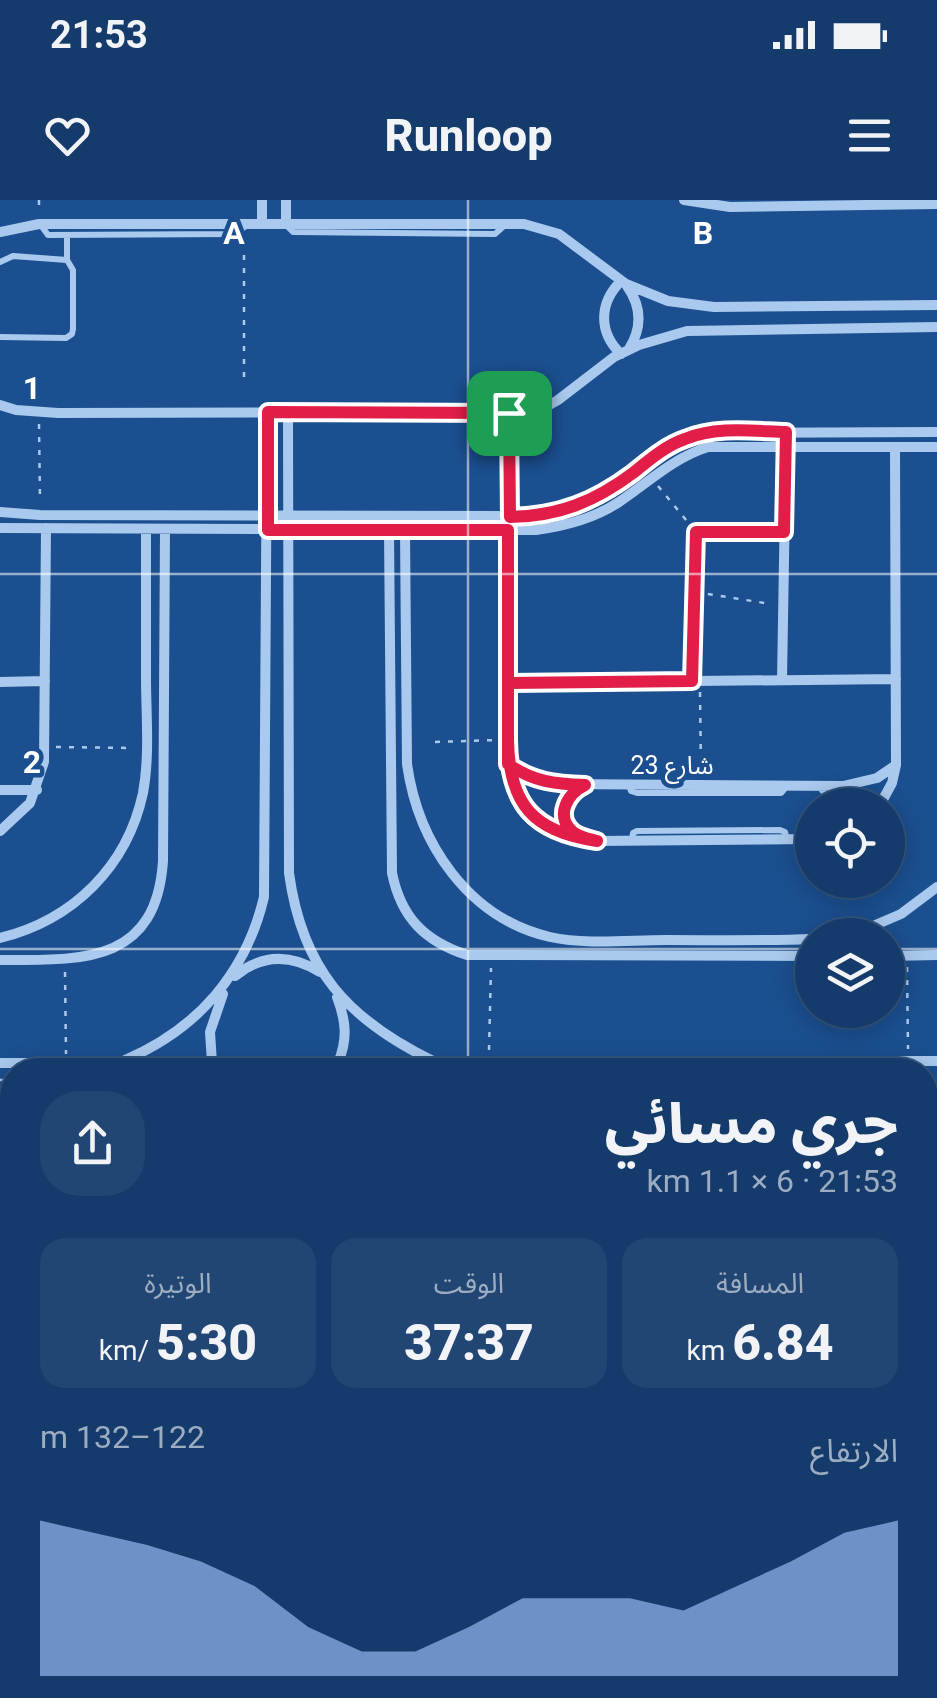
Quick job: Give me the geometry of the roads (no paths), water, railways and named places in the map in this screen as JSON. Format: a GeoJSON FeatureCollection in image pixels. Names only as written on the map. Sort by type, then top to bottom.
{"type":"FeatureCollection","features":[{"type":"Feature","properties":{"kind":"street"},"geometry":{"type":"LineString","coordinates":[[262,200],[262,224]]}},
{"type":"Feature","properties":{"kind":"street"},"geometry":{"type":"LineString","coordinates":[[286,200],[286,224]]}},
{"type":"Feature","properties":{"kind":"street"},"geometry":{"type":"LineString","coordinates":[[684,200],[711,206],[937,204]]}},
{"type":"Feature","properties":{"kind":"street"},"geometry":{"type":"LineString","coordinates":[[0,232],[40,224],[506,224],[558,234],[623,283],[668,301],[702,306],[937,306]]}},
{"type":"Feature","properties":{"kind":"street"},"geometry":{"type":"LineString","coordinates":[[623,283],[608,298],[603,318],[608,338],[625,352]]}},
{"type":"Feature","properties":{"kind":"street"},"geometry":{"type":"LineString","coordinates":[[623,283],[637,304],[639,316],[635,340],[625,352]]}},
{"type":"Feature","properties":{"kind":"street"},"geometry":{"type":"LineString","coordinates":[[0,405],[39,413],[509,413],[546,407],[625,352],[663,336],[713,328],[937,328]]}},
{"type":"Feature","properties":{"kind":"street"},"geometry":{"type":"LineString","coordinates":[[212,1058],[213,1017],[259,918],[266,872],[268,412]]}},
{"type":"Feature","properties":{"kind":"street"},"geometry":{"type":"LineString","coordinates":[[288,412],[289,873],[298,924],[321,972],[336,992],[381,1033],[428,1058]]}},
{"type":"Feature","properties":{"kind":"street"},"geometry":{"type":"LineString","coordinates":[[0,512],[509,517],[554,514],[592,501],[672,444],[689,437],[724,431],[937,432]]}},
{"type":"Feature","properties":{"kind":"street"},"geometry":{"type":"LineString","coordinates":[[782,680],[786,432]]}},
{"type":"Feature","properties":{"kind":"street"},"geometry":{"type":"LineString","coordinates":[[0,528],[536,530],[579,521],[618,502],[678,459],[708,447],[937,447]]}},
{"type":"Feature","properties":{"kind":"street"},"geometry":{"type":"LineString","coordinates":[[889,788],[896,765],[896,447]]}},
{"type":"Feature","properties":{"kind":"street"},"geometry":{"type":"LineString","coordinates":[[0,831],[21,814],[36,790],[45,747],[43,515]]}},
{"type":"Feature","properties":{"kind":"street"},"geometry":{"type":"LineString","coordinates":[[509,517],[508,764],[512,784],[534,817],[568,837],[597,841],[795,840]]}},
{"type":"Feature","properties":{"kind":"street"},"geometry":{"type":"LineString","coordinates":[[0,938],[53,919],[86,894],[113,864],[136,816],[143,790],[146,748],[146,530]]}},
{"type":"Feature","properties":{"kind":"street"},"geometry":{"type":"LineString","coordinates":[[0,960],[88,958],[122,943],[148,915],[162,880],[166,530]]}},
{"type":"Feature","properties":{"kind":"street"},"geometry":{"type":"LineString","coordinates":[[388,530],[390,850],[397,896],[408,918],[424,935],[444,948],[467,955],[795,956]]}},
{"type":"Feature","properties":{"kind":"street"},"geometry":{"type":"LineString","coordinates":[[405,530],[407,764],[416,811],[446,866],[462,886],[504,918],[552,937],[795,939]]}},
{"type":"Feature","properties":{"kind":"street"},"geometry":{"type":"LineString","coordinates":[[508,683],[896,680]]}},
{"type":"Feature","properties":{"kind":"street"},"geometry":{"type":"LineString","coordinates":[[0,682],[45,682]]}},
{"type":"Feature","properties":{"kind":"street","name":"شارع 23"},"geometry":{"type":"LineString","coordinates":[[508,764],[546,783],[787,786],[866,782],[896,765]]}},
{"type":"Feature","properties":{"kind":"street"},"geometry":{"type":"LineString","coordinates":[[585,785],[567,799],[566,823],[574,832],[597,841]]}},
{"type":"Feature","properties":{"kind":"street"},"geometry":{"type":"LineString","coordinates":[[0,790],[36,790]]}},
{"type":"Feature","properties":{"kind":"street"},"geometry":{"type":"LineString","coordinates":[[892,918],[937,886]]}},
{"type":"Feature","properties":{"kind":"street"},"geometry":{"type":"LineString","coordinates":[[701,940],[702,956]]}},
{"type":"Feature","properties":{"kind":"street"},"geometry":{"type":"LineString","coordinates":[[905,956],[937,954]]}},
{"type":"Feature","properties":{"kind":"street"},"geometry":{"type":"LineString","coordinates":[[128,1058],[180,1030],[230,980],[258,962],[291,958],[321,972]]}},
{"type":"Feature","properties":{"kind":"street"},"geometry":{"type":"LineString","coordinates":[[336,992],[346,1024],[340,1058]]}},
{"type":"Feature","properties":{"kind":"lane"},"geometry":{"type":"LineString","coordinates":[[40,224],[46,234],[236,234],[246,227]]}},
{"type":"Feature","properties":{"kind":"lane"},"geometry":{"type":"LineString","coordinates":[[67,234],[67,260]]}},
{"type":"Feature","properties":{"kind":"lane"},"geometry":{"type":"LineString","coordinates":[[0,262],[13,256],[61,257],[74,270],[71,336],[0,337]]}},
{"type":"Feature","properties":{"kind":"lane"},"geometry":{"type":"LineString","coordinates":[[630,785],[636,793],[781,793],[787,786]]}}]}
